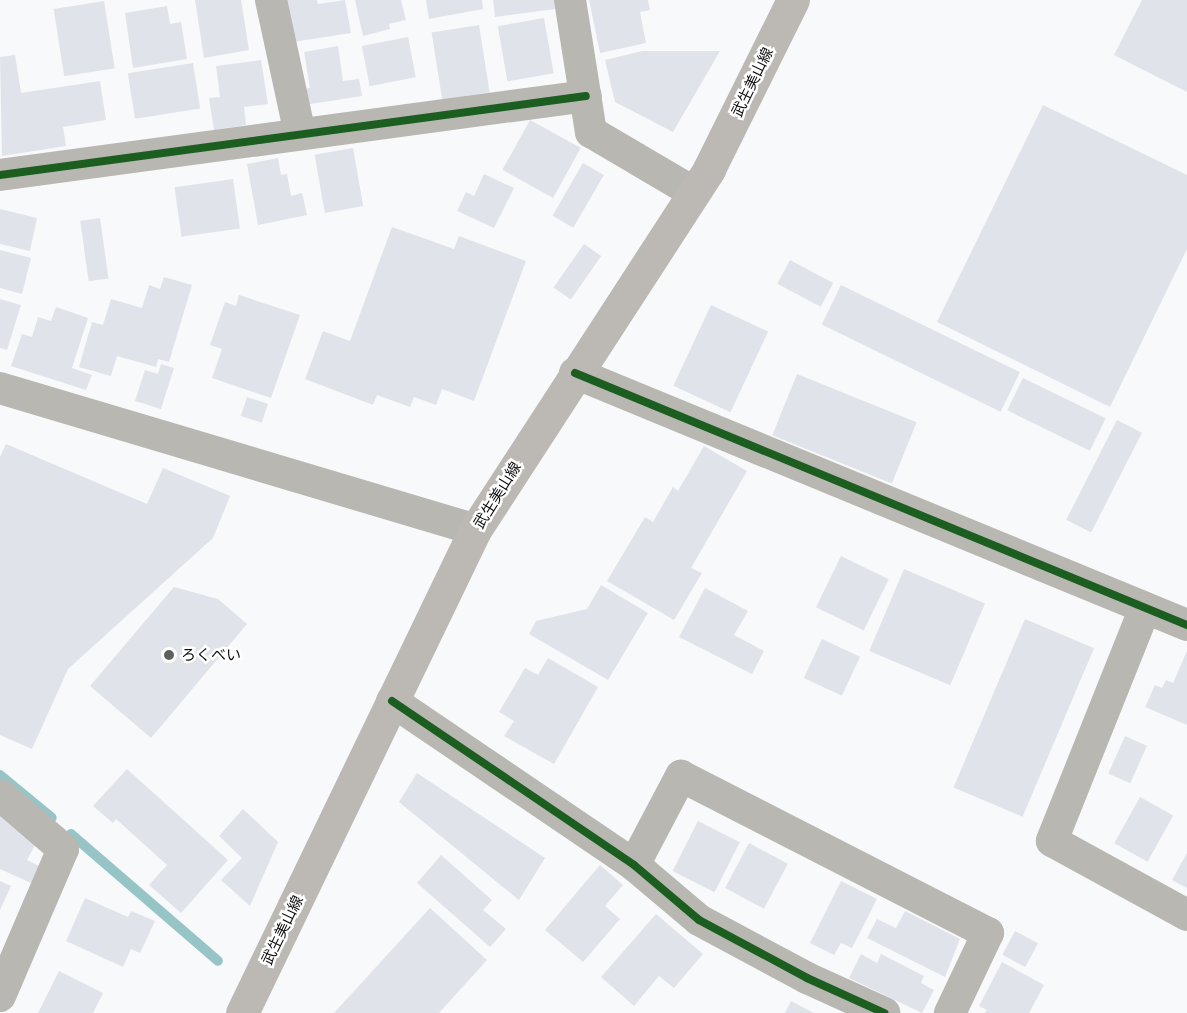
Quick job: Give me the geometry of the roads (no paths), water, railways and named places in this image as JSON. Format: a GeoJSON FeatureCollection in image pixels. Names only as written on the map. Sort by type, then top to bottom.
{"type":"FeatureCollection","features":[{"type":"Feature","properties":{"kind":"main road","name":"武生美山線"},"geometry":{"type":"LineString","coordinates":[[242,1013],[475,530],[709,169],[793,0]]}},
{"type":"Feature","properties":{"kind":"street"},"geometry":{"type":"LineString","coordinates":[[271,0],[300,134]]}},
{"type":"Feature","properties":{"kind":"street"},"geometry":{"type":"LineString","coordinates":[[570,0],[591,132],[693,192]]}},
{"type":"Feature","properties":{"kind":"street"},"geometry":{"type":"LineString","coordinates":[[0,174],[586,96]]}},
{"type":"Feature","properties":{"kind":"street"},"geometry":{"type":"LineString","coordinates":[[575,373],[1187,625]]}},
{"type":"Feature","properties":{"kind":"street"},"geometry":{"type":"LineString","coordinates":[[0,388],[475,530]]}},
{"type":"Feature","properties":{"kind":"street"},"geometry":{"type":"LineString","coordinates":[[1145,608],[1052,841],[1187,915]]}},
{"type":"Feature","properties":{"kind":"street"},"geometry":{"type":"LineString","coordinates":[[392,701],[634,865],[699,920],[807,978],[884,1013]]}},
{"type":"Feature","properties":{"kind":"street"},"geometry":{"type":"LineString","coordinates":[[634,865],[681,776],[988,933],[950,1013]]}},
{"type":"Feature","properties":{"kind":"street"},"geometry":{"type":"LineString","coordinates":[[0,795],[63,849],[0,996]]}},
{"type":"Feature","properties":{"kind":"waterway"},"geometry":{"type":"LineString","coordinates":[[0,775],[52,818]]}},
{"type":"Feature","properties":{"kind":"waterway"},"geometry":{"type":"LineString","coordinates":[[71,834],[218,961]]}},
{"type":"Feature","properties":{"kind":"place","name":"ろくべい"},"geometry":{"type":"Point","coordinates":[169,655]}}]}
